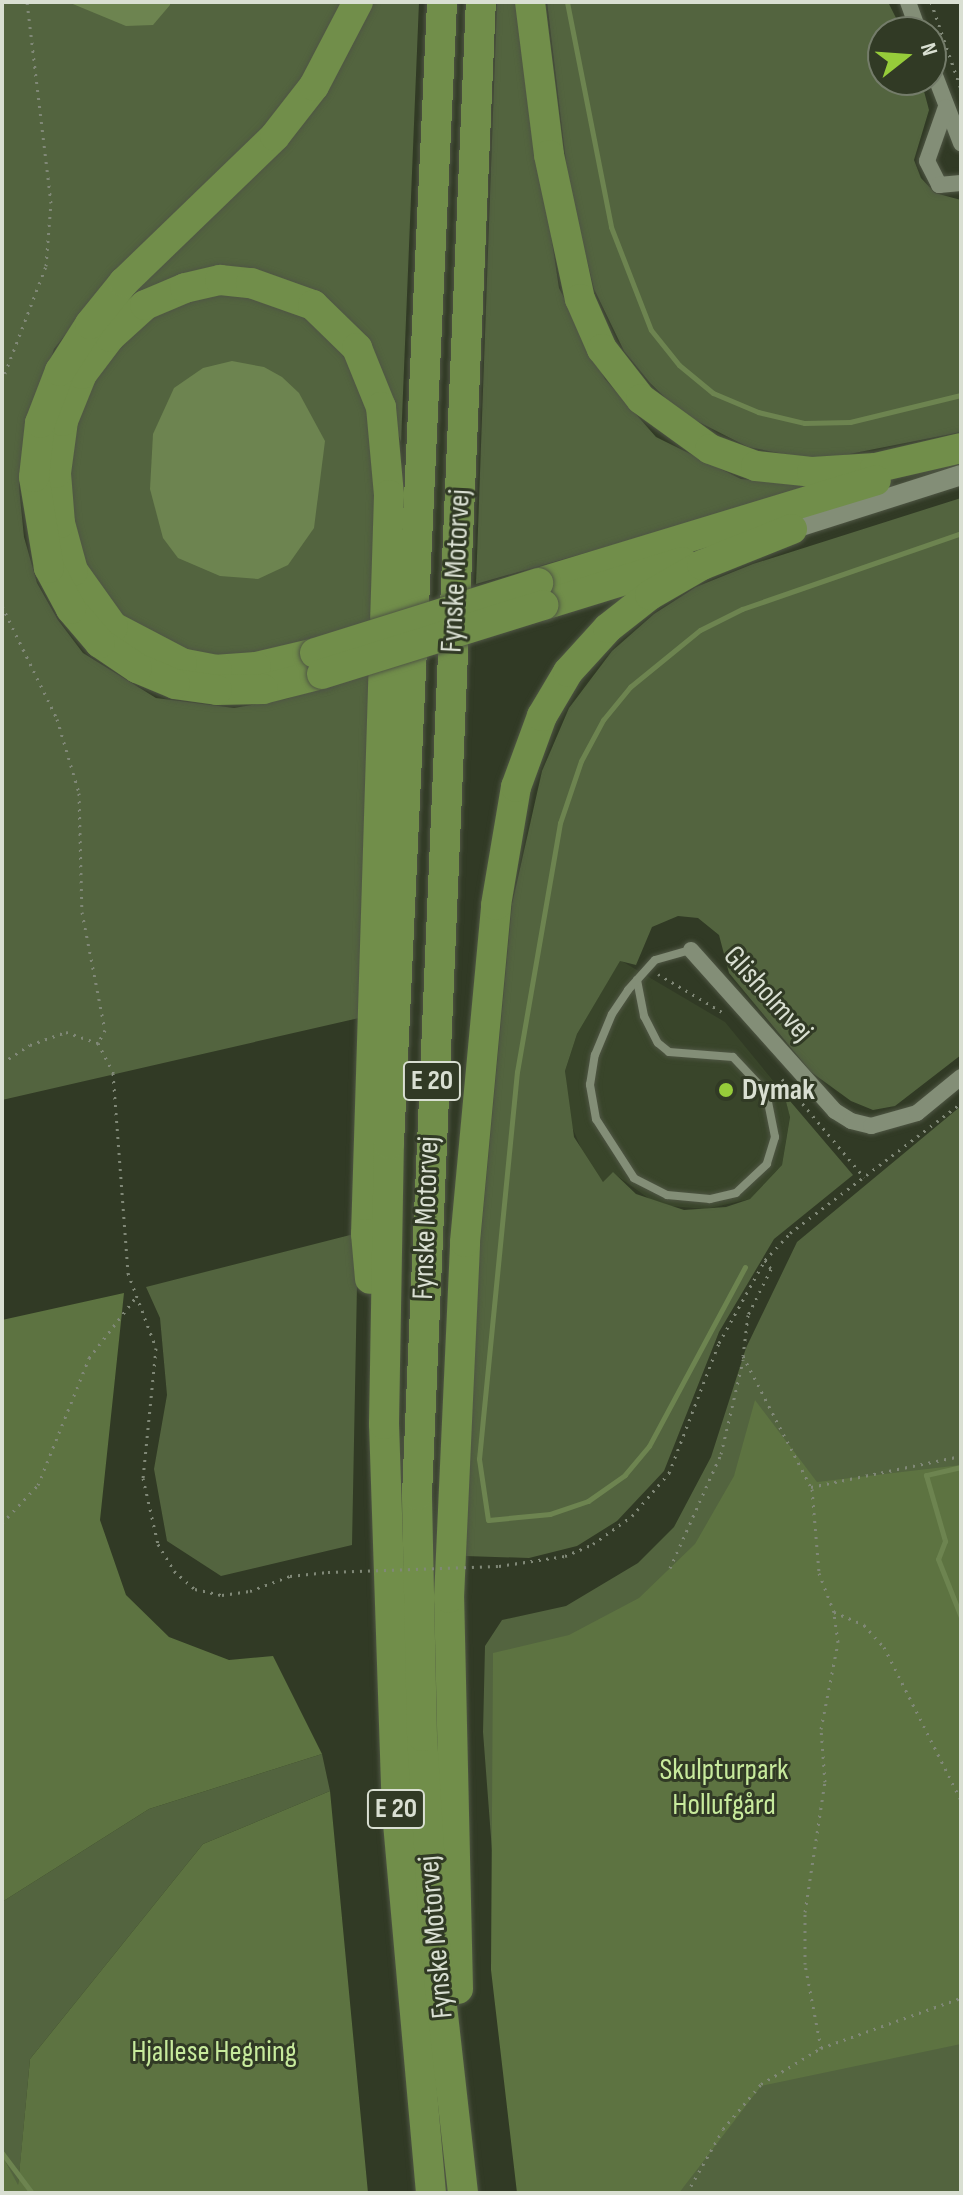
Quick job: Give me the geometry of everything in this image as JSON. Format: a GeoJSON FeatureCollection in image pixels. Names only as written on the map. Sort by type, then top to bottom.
{"type":"FeatureCollection","features":[{"type":"Feature","properties":{"kind":"highway"},"geometry":{"type":"LineString","coordinates":[[358,2],[314,86],[275,136],[124,282],[90,324],[60,371],[40,423],[34,477],[49,568],[71,609],[100,643],[175,684],[217,690],[263,689],[318,663],[541,594],[961,449]]}},
{"type":"Feature","properties":{"kind":"highway","name":"Fynske Motorvej"},"geometry":{"type":"LineString","coordinates":[[431,2193],[397,1815],[384,1424],[389,1144],[442,2]]}},
{"type":"Feature","properties":{"kind":"highway","name":"Fynske Motorvej"},"geometry":{"type":"LineString","coordinates":[[463,2193],[434,1927],[422,1736],[417,1495],[481,2]]}},
{"type":"Feature","properties":{"kind":"highway"},"geometry":{"type":"LineString","coordinates":[[530,2],[549,155],[580,299],[602,349],[641,399],[710,449],[756,466],[812,472],[875,468],[961,449]]}},
{"type":"Feature","properties":{"kind":"highway"},"geometry":{"type":"LineString","coordinates":[[318,663],[217,670],[182,663],[113,627],[73,571],[60,523],[56,473],[63,421],[82,374],[110,337],[145,305],[185,288],[220,280],[251,283],[313,305],[357,348],[381,407],[389,495],[366,1234],[384,1424]]}},
{"type":"Feature","properties":{"kind":"highway"},"geometry":{"type":"LineString","coordinates":[[541,594],[792,529]]}},
{"type":"Feature","properties":{"kind":"highway"},"geometry":{"type":"LineString","coordinates":[[458,2160],[450,1583],[465,1242],[496,905],[516,787],[542,716],[568,672],[608,628],[650,595],[702,565],[792,529]]}},
{"type":"Feature","properties":{"kind":"street"},"geometry":{"type":"LineString","coordinates":[[942,96],[961,143]]}},
{"type":"Feature","properties":{"kind":"street"},"geometry":{"type":"LineString","coordinates":[[946,107],[927,161],[939,185],[961,183]]}},
{"type":"Feature","properties":{"kind":"street"},"geometry":{"type":"LineString","coordinates":[[792,529],[961,475]]}},
{"type":"Feature","properties":{"kind":"street","name":"Glisholmvej"},"geometry":{"type":"LineString","coordinates":[[691,950],[835,1111],[851,1121],[871,1126],[917,1113],[961,1077]]}},
{"type":"Feature","properties":{"kind":"lane"},"geometry":{"type":"LineString","coordinates":[[637,980],[644,1016],[658,1043],[669,1052],[733,1057],[766,1092],[775,1137],[767,1164],[736,1193],[710,1199],[667,1195],[634,1178],[596,1119],[590,1085],[595,1055],[612,1014],[637,980],[655,960],[691,950]]}},
{"type":"Feature","properties":{"kind":"path"},"geometry":{"type":"LineString","coordinates":[[2,381],[46,266],[51,203],[27,2]]}},
{"type":"Feature","properties":{"kind":"path"},"geometry":{"type":"LineString","coordinates":[[931,2],[961,89]]}},
{"type":"Feature","properties":{"kind":"path"},"geometry":{"type":"LineString","coordinates":[[2,606],[57,719],[79,793],[82,912],[105,1030],[98,1043]]}},
{"type":"Feature","properties":{"kind":"path"},"geometry":{"type":"LineString","coordinates":[[648,968],[733,1021]]}},
{"type":"Feature","properties":{"kind":"path"},"geometry":{"type":"LineString","coordinates":[[2,1063],[49,1035],[66,1032],[98,1043],[117,1091],[128,1273],[136,1297],[149,1319],[158,1375],[143,1478],[158,1544],[174,1571],[195,1589],[222,1595],[250,1591],[290,1576],[499,1566],[565,1556],[593,1544],[632,1516],[657,1488],[676,1457],[719,1343],[765,1260],[790,1233],[961,1103]]}},
{"type":"Feature","properties":{"kind":"path"},"geometry":{"type":"LineString","coordinates":[[780,1077],[864,1177]]}},
{"type":"Feature","properties":{"kind":"path"},"geometry":{"type":"LineString","coordinates":[[670,1568],[721,1454],[743,1356],[748,1315],[771,1269],[765,1260]]}},
{"type":"Feature","properties":{"kind":"path"},"geometry":{"type":"LineString","coordinates":[[2,1523],[38,1485],[89,1358],[136,1297]]}},
{"type":"Feature","properties":{"kind":"path"},"geometry":{"type":"LineString","coordinates":[[743,1356],[811,1487],[819,1573],[834,1612],[838,1642],[821,1729],[825,1782],[805,1912],[805,1964],[821,2048]]}},
{"type":"Feature","properties":{"kind":"path"},"geometry":{"type":"LineString","coordinates":[[811,1487],[961,1456]]}},
{"type":"Feature","properties":{"kind":"path"},"geometry":{"type":"LineString","coordinates":[[834,1612],[864,1625],[884,1647],[961,1800]]}},
{"type":"Feature","properties":{"kind":"path"},"geometry":{"type":"LineString","coordinates":[[687,2193],[723,2129],[761,2084],[821,2048],[961,1998]]}},
{"type":"Feature","properties":{"kind":"shaded area"},"geometry":{"type":"Polygon","coordinates":[[[68,2],[170,2],[170,5],[153,25],[126,26],[68,2]]]}},
{"type":"Feature","properties":{"kind":"shaded area"},"geometry":{"type":"Polygon","coordinates":[[[232,361],[264,367],[282,377],[299,393],[325,441],[314,528],[288,565],[258,579],[220,576],[178,558],[163,538],[150,489],[153,434],[174,388],[203,368],[232,361]]]}},
{"type":"Feature","properties":{"kind":"shaded area"},"geometry":{"type":"Polygon","coordinates":[[[620,960],[725,1022],[784,1094],[790,1116],[782,1165],[750,1199],[706,1209],[658,1205],[613,1173],[604,1183],[587,1163],[568,1117],[565,1071],[577,1034],[620,960]]]}},
{"type":"Feature","properties":{"kind":"green space"},"geometry":{"type":"Polygon","coordinates":[[[2,2],[342,2],[304,77],[261,133],[110,278],[54,349],[23,441],[19,487],[24,537],[37,583],[58,620],[83,653],[156,698],[234,708],[286,699],[370,672],[359,1018],[2,1100],[2,2]]]}},
{"type":"Feature","properties":{"kind":"green space"},"geometry":{"type":"Polygon","coordinates":[[[368,2],[419,2],[401,442],[395,424],[290,284],[139,298],[130,290],[368,2]]]}},
{"type":"Feature","properties":{"kind":"green space"},"geometry":{"type":"Polygon","coordinates":[[[497,2],[516,2],[559,288],[605,379],[656,437],[741,479],[820,486],[476,584],[497,2]]]}},
{"type":"Feature","properties":{"kind":"green space"},"geometry":{"type":"Polygon","coordinates":[[[547,2],[888,2],[895,16],[867,16],[867,96],[925,96],[929,110],[914,160],[921,178],[935,193],[961,200],[961,432],[829,458],[789,455],[748,447],[681,413],[650,383],[624,351],[594,289],[569,187],[547,2]]]}},
{"type":"Feature","properties":{"kind":"green space"},"geometry":{"type":"Polygon","coordinates":[[[217,293],[254,296],[304,314],[347,355],[376,430],[371,624],[265,657],[180,653],[105,604],[76,546],[67,482],[82,403],[114,344],[174,304],[217,293]]]}},
{"type":"Feature","properties":{"kind":"green space"},"geometry":{"type":"Polygon","coordinates":[[[961,498],[961,1055],[895,1106],[873,1110],[851,1101],[811,1072],[729,973],[719,935],[698,918],[678,916],[652,927],[636,965],[620,961],[577,1034],[565,1071],[574,1137],[603,1182],[613,1172],[636,1194],[684,1210],[726,1207],[750,1199],[782,1165],[790,1117],[784,1094],[853,1175],[774,1239],[719,1332],[664,1471],[617,1521],[577,1546],[529,1558],[465,1556],[476,1288],[512,904],[542,771],[569,708],[612,651],[654,614],[696,587],[753,564],[961,498]]]}},
{"type":"Feature","properties":{"kind":"green space","name":"Skulpturpark Hollufgård"},"geometry":{"type":"Polygon","coordinates":[[[961,1106],[961,2193],[518,2193],[483,1732],[485,1646],[502,1620],[566,1606],[638,1563],[674,1527],[711,1457],[746,1348],[797,1242],[961,1106]]]}},
{"type":"Feature","properties":{"kind":"green space"},"geometry":{"type":"Polygon","coordinates":[[[358,1233],[352,1545],[221,1576],[167,1541],[154,1469],[167,1395],[160,1318],[146,1287],[358,1233]]]}},
{"type":"Feature","properties":{"kind":"green space"},"geometry":{"type":"Polygon","coordinates":[[[124,1293],[100,1520],[126,1595],[169,1637],[229,1660],[273,1656],[322,1754],[149,1809],[2,1902],[2,1320],[124,1293]]]}},
{"type":"Feature","properties":{"kind":"green space","name":"Skulpturpark Hollufgård"},"geometry":{"type":"Polygon","coordinates":[[[755,1400],[817,1482],[961,1465],[961,2044],[761,2086],[679,2193],[517,2193],[491,1970],[493,1653],[569,1635],[639,1598],[695,1544],[734,1476],[755,1400]]]}},
{"type":"Feature","properties":{"kind":"green space"},"geometry":{"type":"Polygon","coordinates":[[[322,1754],[330,1791],[203,1844],[30,2059],[18,2187],[2,2155],[2,1902],[149,1809],[322,1754]]]}},
{"type":"Feature","properties":{"kind":"green space","name":"Hjallese Hegning"},"geometry":{"type":"Polygon","coordinates":[[[330,1791],[368,2193],[2,2193],[2,2155],[18,2185],[30,2059],[203,1844],[330,1791]]]}},
{"type":"Feature","properties":{"kind":"waterway"},"geometry":{"type":"LineString","coordinates":[[567,2],[611,227],[651,330],[679,365],[713,393],[758,412],[804,423],[850,422],[961,395]]}},
{"type":"Feature","properties":{"kind":"waterway"},"geometry":{"type":"LineString","coordinates":[[745,1267],[649,1446],[625,1475],[588,1501],[550,1514],[488,1520],[479,1459],[517,1072],[560,823],[581,761],[603,720],[630,687],[700,630],[742,609],[961,533]]}},
{"type":"Feature","properties":{"kind":"waterway"},"geometry":{"type":"LineString","coordinates":[[961,1467],[926,1475],[945,1541],[938,1559],[961,1617]]}},
{"type":"Feature","properties":{"kind":"waterway"},"geometry":{"type":"LineString","coordinates":[[2,2153],[32,2193]]}},
{"type":"Feature","properties":{"kind":"place","name":"Dymak"},"geometry":{"type":"Point","coordinates":[726,1090]}}]}
